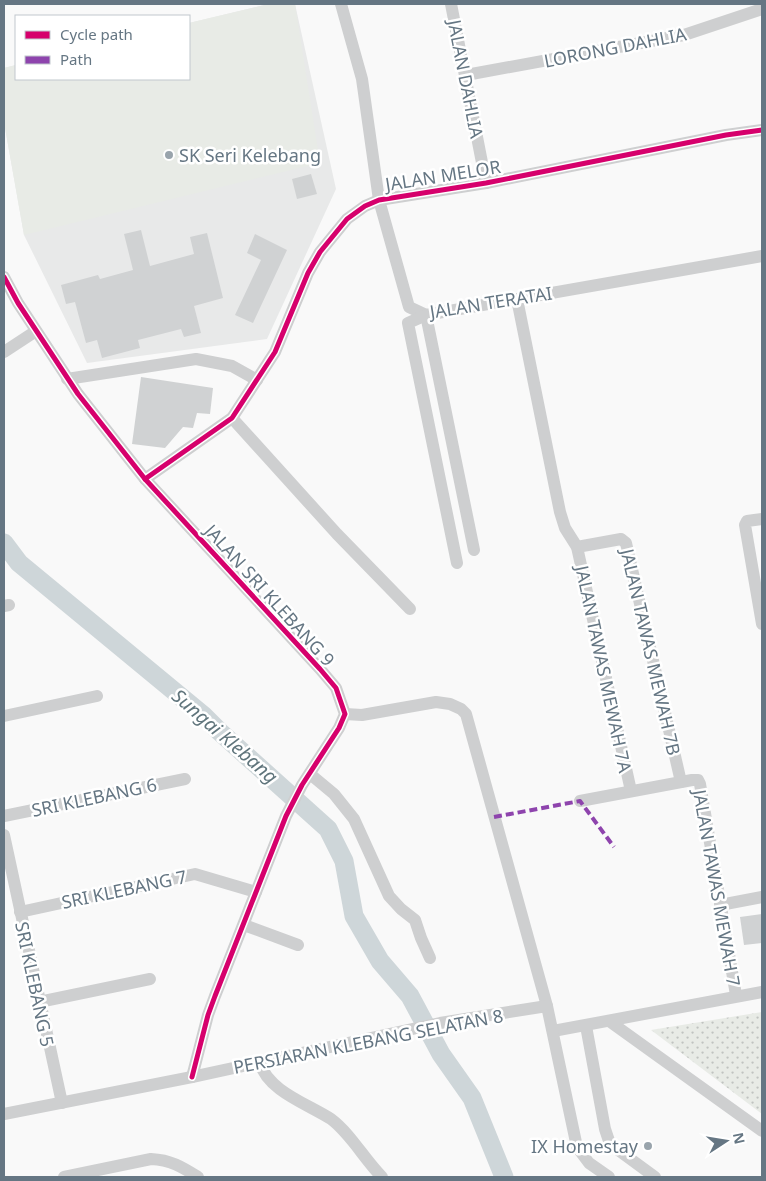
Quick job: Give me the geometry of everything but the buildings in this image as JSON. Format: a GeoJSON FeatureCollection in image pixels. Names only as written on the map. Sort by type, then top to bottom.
{"type":"FeatureCollection","features":[{"type":"Feature","properties":{"kind":"street","name":"JALAN TERATAI"},"geometry":{"type":"LineString","coordinates":[[341,4],[362,79],[379,200],[409,307],[426,315],[762,256]]}},
{"type":"Feature","properties":{"kind":"street","name":"JALAN DAHLIA"},"geometry":{"type":"LineString","coordinates":[[451,4],[486,183]]}},
{"type":"Feature","properties":{"kind":"street","name":"LORONG DAHLIA"},"geometry":{"type":"LineString","coordinates":[[466,75],[684,35],[762,8]]}},
{"type":"Feature","properties":{"kind":"street","name":"JALAN MELOR"},"geometry":{"type":"LineString","coordinates":[[145,479],[232,418],[275,352],[308,273],[320,252],[347,219],[365,206],[379,200],[486,183],[726,135],[762,130]]}},
{"type":"Feature","properties":{"kind":"street","name":"JALAN SRI KLEBANG 9"},"geometry":{"type":"LineString","coordinates":[[4,277],[67,378],[145,479],[320,668],[336,688],[345,714]]}},
{"type":"Feature","properties":{"kind":"street","name":"JALAN TAWAS MEWAH 7A"},"geometry":{"type":"LineString","coordinates":[[517,299],[560,512],[565,528],[577,547],[631,791]]}},
{"type":"Feature","properties":{"kind":"street"},"geometry":{"type":"LineString","coordinates":[[458,563],[408,324],[426,315],[474,550]]}},
{"type":"Feature","properties":{"kind":"street"},"geometry":{"type":"LineString","coordinates":[[4,352],[36,331]]}},
{"type":"Feature","properties":{"kind":"street"},"geometry":{"type":"LineString","coordinates":[[67,378],[196,360],[232,366],[257,380]]}},
{"type":"Feature","properties":{"kind":"street"},"geometry":{"type":"LineString","coordinates":[[232,418],[336,534],[410,609]]}},
{"type":"Feature","properties":{"kind":"street"},"geometry":{"type":"LineString","coordinates":[[762,519],[748,522],[746,525],[762,624]]}},
{"type":"Feature","properties":{"kind":"street","name":"JALAN TAWAS MEWAH 7B"},"geometry":{"type":"LineString","coordinates":[[577,547],[621,539],[626,543],[681,782]]}},
{"type":"Feature","properties":{"kind":"street"},"geometry":{"type":"LineString","coordinates":[[4,716],[97,696]]}},
{"type":"Feature","properties":{"kind":"street"},"geometry":{"type":"LineString","coordinates":[[192,1078],[208,1015],[286,816],[302,786],[339,728],[345,714],[362,715],[436,702],[450,704],[461,709],[466,714],[547,1006],[577,1147],[590,1163],[609,1177]]}},
{"type":"Feature","properties":{"kind":"street"},"geometry":{"type":"LineString","coordinates":[[310,774],[334,794],[354,819],[389,896],[400,909],[415,920],[430,958]]}},
{"type":"Feature","properties":{"kind":"street","name":"SRI KLEBANG 6"},"geometry":{"type":"LineString","coordinates":[[4,816],[185,779]]}},
{"type":"Feature","properties":{"kind":"street","name":"JALAN TAWAS MEWAH 7"},"geometry":{"type":"LineString","coordinates":[[681,782],[698,780],[700,784],[736,995]]}},
{"type":"Feature","properties":{"kind":"street"},"geometry":{"type":"LineString","coordinates":[[580,801],[681,782]]}},
{"type":"Feature","properties":{"kind":"street","name":"SRI KLEBANG 5"},"geometry":{"type":"LineString","coordinates":[[4,835],[62,1103]]}},
{"type":"Feature","properties":{"kind":"street","name":"SRI KLEBANG 7"},"geometry":{"type":"LineString","coordinates":[[20,912],[195,874],[256,892]]}},
{"type":"Feature","properties":{"kind":"street"},"geometry":{"type":"LineString","coordinates":[[720,904],[762,897]]}},
{"type":"Feature","properties":{"kind":"street"},"geometry":{"type":"LineString","coordinates":[[244,925],[298,945]]}},
{"type":"Feature","properties":{"kind":"street"},"geometry":{"type":"LineString","coordinates":[[39,1002],[150,979]]}},
{"type":"Feature","properties":{"kind":"street"},"geometry":{"type":"LineString","coordinates":[[553,1031],[736,995],[762,992]]}},
{"type":"Feature","properties":{"kind":"street","name":"PERSIARAN KLEBANG SELATAN 8"},"geometry":{"type":"LineString","coordinates":[[4,1114],[192,1078],[440,1023],[547,1006]]}},
{"type":"Feature","properties":{"kind":"street"},"geometry":{"type":"LineString","coordinates":[[609,1021],[762,1131]]}},
{"type":"Feature","properties":{"kind":"street"},"geometry":{"type":"LineString","coordinates":[[586,1026],[605,1129],[610,1144],[655,1177]]}},
{"type":"Feature","properties":{"kind":"street"},"geometry":{"type":"LineString","coordinates":[[260,1063],[262,1070],[270,1079],[295,1100],[309,1106],[337,1125],[382,1177]]}},
{"type":"Feature","properties":{"kind":"street"},"geometry":{"type":"LineString","coordinates":[[64,1177],[151,1159],[165,1159],[181,1166],[198,1177]]}},
{"type":"Feature","properties":{"kind":"shaded area","name":"SK Seri Kelebang"},"geometry":{"type":"Polygon","coordinates":[[[269,4],[295,4],[336,189],[267,339],[87,363],[24,235],[4,122],[4,68],[15,65],[15,80],[190,80],[190,23],[269,4]]]}},
{"type":"Feature","properties":{"kind":"shaded area"},"geometry":{"type":"Polygon","coordinates":[[[269,4],[295,4],[320,163],[24,235],[4,122],[4,68],[15,65],[15,80],[190,80],[190,23],[269,4]]]}},
{"type":"Feature","properties":{"kind":"shaded area"},"geometry":{"type":"Polygon","coordinates":[[[762,1012],[762,1114],[651,1030],[762,1012]]]}},
{"type":"Feature","properties":{"kind":"waterway","name":"Sungai Klebang"},"geometry":{"type":"LineString","coordinates":[[4,543],[19,563],[203,715],[328,829],[344,861],[354,916],[380,961],[410,996],[441,1054],[472,1098],[504,1177]]}},
{"type":"Feature","properties":{"kind":"marked path"},"geometry":{"type":"LineString","coordinates":[[494,817],[580,801],[614,847]]}},
{"type":"Feature","properties":{"kind":"cycle path"},"geometry":{"type":"LineString","coordinates":[[145,479],[232,418],[275,352],[308,273],[320,252],[347,219],[365,206],[379,200],[486,183],[726,135],[762,130]]}},
{"type":"Feature","properties":{"kind":"cycle path"},"geometry":{"type":"LineString","coordinates":[[4,277],[18,303],[78,394],[145,479],[336,688],[345,714],[339,728],[302,785],[286,816],[208,1015],[192,1077]]}},
{"type":"Feature","properties":{"kind":"place","name":"SK Seri Kelebang"},"geometry":{"type":"Point","coordinates":[169,155]}},
{"type":"Feature","properties":{"kind":"place","name":"IX Homestay"},"geometry":{"type":"Point","coordinates":[648,1146]}}]}
